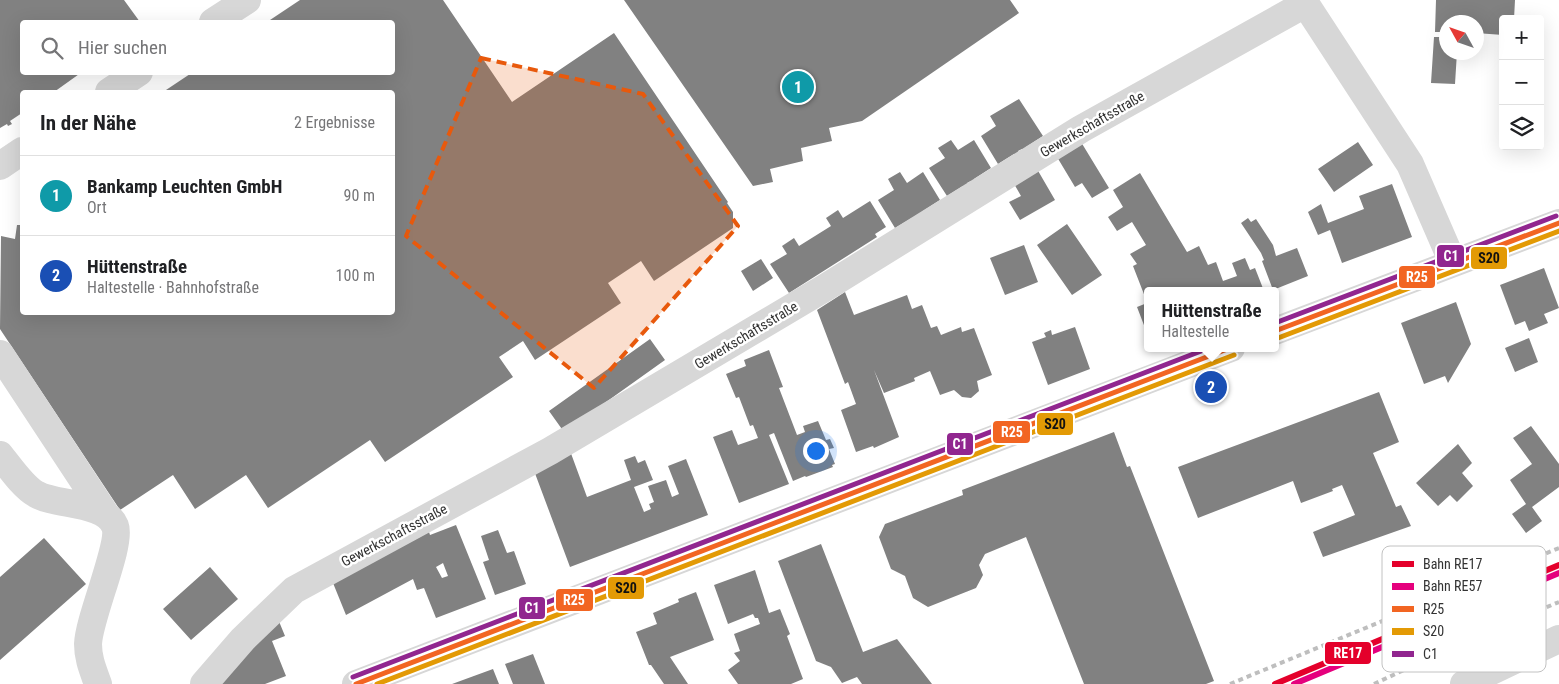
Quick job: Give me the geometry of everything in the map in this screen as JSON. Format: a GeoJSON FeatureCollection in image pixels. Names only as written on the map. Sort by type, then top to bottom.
{"type":"FeatureCollection","features":[{"type":"Feature","properties":{"kind":"street"},"geometry":{"type":"LineString","coordinates":[[216,20],[247,0]]}},
{"type":"Feature","properties":{"kind":"street","name":"Gewerkschaftsstraße"},"geometry":{"type":"LineString","coordinates":[[204,684],[242,638],[294,590],[550,451],[823,289],[1081,129],[1304,2],[1410,164],[1453,263]]}},
{"type":"Feature","properties":{"kind":"street"},"geometry":{"type":"LineString","coordinates":[[112,90],[134,75]]}},
{"type":"Feature","properties":{"kind":"street"},"geometry":{"type":"LineString","coordinates":[[0,166],[20,152]]}},
{"type":"Feature","properties":{"kind":"street"},"geometry":{"type":"LineString","coordinates":[[1279,330],[1559,224]]}},
{"type":"Feature","properties":{"kind":"street"},"geometry":{"type":"LineString","coordinates":[[356,684],[1221,352]]}},
{"type":"Feature","properties":{"kind":"street"},"geometry":{"type":"LineString","coordinates":[[0,354],[115,526],[116,541],[92,621],[88,642],[89,661],[98,684]]}},
{"type":"Feature","properties":{"kind":"street"},"geometry":{"type":"LineString","coordinates":[[0,455],[22,482],[36,494],[104,512]]}},
{"type":"Feature","properties":{"kind":"street"},"geometry":{"type":"LineString","coordinates":[[1546,645],[1559,639]]}},
{"type":"Feature","properties":{"kind":"street"},"geometry":{"type":"LineString","coordinates":[[1464,684],[1489,672]]}},
{"type":"Feature","properties":{"kind":"highlighted area"},"geometry":{"type":"Polygon","coordinates":[[[481,58],[643,94],[738,226],[594,388],[406,236],[481,58]]]}},
{"type":"Feature","properties":{"kind":"building"},"geometry":{"type":"Polygon","coordinates":[[[0,0],[124,0],[139,20],[20,20],[20,75],[78,75],[57,90],[20,90],[20,114],[10,121],[12,124],[8,126],[7,124],[0,128],[0,0]]]}},
{"type":"Feature","properties":{"kind":"building"},"geometry":{"type":"Polygon","coordinates":[[[300,0],[443,0],[512,102],[614,33],[728,202],[733,212],[733,228],[654,281],[641,261],[608,283],[621,303],[535,360],[523,341],[499,357],[513,377],[385,462],[370,440],[268,508],[246,475],[195,509],[173,475],[120,510],[0,329],[1,236],[15,239],[17,225],[20,225],[20,315],[395,315],[395,90],[166,90],[188,75],[395,75],[395,20],[270,20],[300,0]]]}},
{"type":"Feature","properties":{"kind":"building"},"geometry":{"type":"Polygon","coordinates":[[[624,0],[1010,0],[1019,13],[862,121],[829,128],[832,141],[801,148],[803,161],[770,169],[773,182],[753,186],[624,0]]]}},
{"type":"Feature","properties":{"kind":"building"},"geometry":{"type":"Polygon","coordinates":[[[1436,0],[1515,0],[1514,15],[1499,15],[1499,35],[1484,34],[1484,15],[1439,15],[1439,32],[1435,32],[1436,0]]]}},
{"type":"Feature","properties":{"kind":"building"},"geometry":{"type":"Polygon","coordinates":[[[1434,37],[1439,37],[1439,60],[1456,60],[1455,84],[1431,83],[1434,37]]]}},
{"type":"Feature","properties":{"kind":"building"},"geometry":{"type":"Polygon","coordinates":[[[1019,99],[1043,136],[1023,151],[1022,149],[1018,151],[1019,153],[1015,156],[1014,154],[998,164],[981,136],[996,126],[990,116],[1019,99]]]}},
{"type":"Feature","properties":{"kind":"building"},"geometry":{"type":"Polygon","coordinates":[[[951,140],[958,150],[974,140],[991,168],[974,179],[976,181],[967,183],[968,185],[965,188],[963,186],[947,196],[929,168],[945,158],[938,148],[951,140]]]}},
{"type":"Feature","properties":{"kind":"building"},"geometry":{"type":"Polygon","coordinates":[[[1081,142],[1109,188],[1092,198],[1082,183],[1075,187],[1057,157],[1081,142]]]}},
{"type":"Feature","properties":{"kind":"building"},"geometry":{"type":"Polygon","coordinates":[[[1358,142],[1373,165],[1334,192],[1318,169],[1358,142]]]}},
{"type":"Feature","properties":{"kind":"building"},"geometry":{"type":"Polygon","coordinates":[[[1037,169],[1055,200],[1020,220],[1009,202],[1021,196],[1013,182],[1037,169]]]}},
{"type":"Feature","properties":{"kind":"building"},"geometry":{"type":"Polygon","coordinates":[[[900,172],[907,183],[923,172],[940,200],[923,211],[925,213],[895,228],[878,200],[894,190],[888,179],[900,172]]]}},
{"type":"Feature","properties":{"kind":"building"},"geometry":{"type":"Polygon","coordinates":[[[1140,173],[1187,252],[1199,246],[1208,265],[1216,262],[1223,281],[1237,276],[1232,263],[1245,258],[1250,270],[1255,268],[1262,287],[1144,287],[1144,294],[1133,266],[1137,264],[1130,254],[1146,245],[1132,222],[1117,231],[1108,217],[1123,207],[1113,190],[1140,173]]]}},
{"type":"Feature","properties":{"kind":"building"},"geometry":{"type":"Polygon","coordinates":[[[1392,184],[1412,237],[1342,263],[1330,230],[1318,235],[1308,212],[1321,204],[1328,223],[1364,209],[1359,196],[1392,184]]]}},
{"type":"Feature","properties":{"kind":"building"},"geometry":{"type":"Polygon","coordinates":[[[870,201],[886,227],[875,234],[877,237],[789,293],[770,264],[787,254],[782,246],[794,238],[799,246],[831,226],[826,218],[838,210],[843,218],[870,201]]]}},
{"type":"Feature","properties":{"kind":"building"},"geometry":{"type":"Polygon","coordinates":[[[1248,218],[1251,222],[1256,219],[1273,245],[1276,256],[1297,248],[1308,276],[1279,288],[1272,287],[1261,253],[1241,223],[1248,218]]]}},
{"type":"Feature","properties":{"kind":"building"},"geometry":{"type":"Polygon","coordinates":[[[1067,224],[1102,275],[1072,295],[1037,245],[1067,224]]]}},
{"type":"Feature","properties":{"kind":"building"},"geometry":{"type":"Polygon","coordinates":[[[1024,245],[1038,282],[1005,295],[990,258],[1024,245]]]}},
{"type":"Feature","properties":{"kind":"building"},"geometry":{"type":"Polygon","coordinates":[[[761,259],[773,278],[753,291],[741,271],[761,259]]]}},
{"type":"Feature","properties":{"kind":"building"},"geometry":{"type":"Polygon","coordinates":[[[1544,268],[1559,308],[1544,314],[1548,323],[1529,331],[1525,321],[1515,325],[1500,285],[1544,268]]]}},
{"type":"Feature","properties":{"kind":"building"},"geometry":{"type":"Polygon","coordinates":[[[845,292],[854,315],[907,295],[912,309],[922,305],[931,328],[937,326],[941,335],[961,327],[962,332],[974,328],[992,375],[977,381],[979,391],[971,398],[962,397],[954,390],[940,395],[930,371],[914,378],[915,381],[884,393],[874,370],[899,437],[874,448],[873,446],[856,452],[841,410],[856,404],[848,382],[845,384],[817,310],[845,292]]]}},
{"type":"Feature","properties":{"kind":"building"},"geometry":{"type":"Polygon","coordinates":[[[1456,302],[1471,344],[1448,383],[1445,376],[1424,384],[1401,323],[1456,302]]]}},
{"type":"Feature","properties":{"kind":"building"},"geometry":{"type":"Polygon","coordinates":[[[1144,304],[1144,325],[1137,307],[1144,304]]]}},
{"type":"Feature","properties":{"kind":"building"},"geometry":{"type":"Polygon","coordinates":[[[1075,327],[1090,369],[1048,385],[1032,342],[1046,337],[1044,333],[1051,330],[1052,335],[1075,327]]]}},
{"type":"Feature","properties":{"kind":"building"},"geometry":{"type":"Polygon","coordinates":[[[1529,338],[1538,362],[1515,372],[1505,348],[1529,338]]]}},
{"type":"Feature","properties":{"kind":"building"},"geometry":{"type":"Polygon","coordinates":[[[650,339],[665,360],[564,432],[549,411],[650,339]]]}},
{"type":"Feature","properties":{"kind":"building"},"geometry":{"type":"Polygon","coordinates":[[[769,350],[783,387],[779,388],[797,435],[805,432],[803,426],[818,421],[826,440],[830,439],[834,448],[829,449],[835,464],[832,465],[833,467],[793,481],[774,433],[769,435],[789,484],[739,503],[713,437],[732,430],[738,445],[758,438],[753,425],[750,426],[739,397],[736,398],[726,374],[746,366],[744,360],[769,350]]]}},
{"type":"Feature","properties":{"kind":"building"},"geometry":{"type":"Polygon","coordinates":[[[1379,392],[1399,442],[1373,453],[1396,507],[1401,505],[1411,526],[1323,557],[1313,532],[1355,515],[1342,485],[1332,489],[1333,491],[1301,503],[1293,481],[1198,518],[1178,467],[1379,392]]]}},
{"type":"Feature","properties":{"kind":"building"},"geometry":{"type":"Polygon","coordinates":[[[1531,426],[1559,464],[1559,487],[1532,507],[1542,521],[1526,533],[1512,514],[1526,504],[1510,480],[1532,464],[1513,438],[1531,426]]]}},
{"type":"Feature","properties":{"kind":"building"},"geometry":{"type":"Polygon","coordinates":[[[1114,432],[1127,467],[1130,466],[1214,681],[1206,684],[1084,684],[1026,537],[985,554],[979,565],[983,575],[976,588],[928,607],[913,598],[905,576],[891,569],[879,537],[885,524],[963,495],[962,490],[1114,432]]]}},
{"type":"Feature","properties":{"kind":"building"},"geometry":{"type":"Polygon","coordinates":[[[1458,444],[1472,463],[1462,473],[1473,486],[1457,502],[1450,495],[1438,506],[1416,483],[1458,444]]]}},
{"type":"Feature","properties":{"kind":"building"},"geometry":{"type":"Polygon","coordinates":[[[569,448],[587,497],[631,480],[624,460],[635,456],[638,463],[645,460],[653,480],[634,487],[644,512],[651,509],[649,504],[654,502],[648,486],[666,480],[672,497],[679,494],[668,466],[686,459],[708,515],[570,567],[533,468],[569,448]]]}},
{"type":"Feature","properties":{"kind":"building"},"geometry":{"type":"Polygon","coordinates":[[[456,525],[486,599],[436,618],[424,588],[417,590],[413,579],[346,615],[333,583],[429,532],[430,535],[456,525]],[[443,563],[436,567],[442,578],[448,576],[443,563]]]}},
{"type":"Feature","properties":{"kind":"building"},"geometry":{"type":"Polygon","coordinates":[[[498,530],[507,553],[514,551],[526,584],[495,595],[483,562],[489,560],[481,536],[498,530]]]}},
{"type":"Feature","properties":{"kind":"building"},"geometry":{"type":"Polygon","coordinates":[[[44,538],[86,584],[0,660],[0,577],[44,538]]]}},
{"type":"Feature","properties":{"kind":"building"},"geometry":{"type":"Polygon","coordinates":[[[821,544],[863,652],[897,639],[932,684],[862,684],[857,677],[842,683],[831,667],[816,661],[778,561],[821,544]]]}},
{"type":"Feature","properties":{"kind":"building"},"geometry":{"type":"Polygon","coordinates":[[[210,567],[238,599],[191,640],[163,609],[210,567]]]}},
{"type":"Feature","properties":{"kind":"building"},"geometry":{"type":"Polygon","coordinates":[[[755,570],[769,613],[780,609],[790,634],[787,636],[803,679],[791,684],[738,684],[728,670],[740,661],[734,653],[740,651],[734,634],[760,624],[758,618],[755,618],[753,614],[728,624],[714,585],[755,570]]]}},
{"type":"Feature","properties":{"kind":"building"},"geometry":{"type":"Polygon","coordinates":[[[696,592],[714,640],[670,657],[688,684],[664,684],[651,665],[649,665],[636,632],[657,624],[653,613],[679,602],[678,599],[696,592]]]}},
{"type":"Feature","properties":{"kind":"building"},"geometry":{"type":"Polygon","coordinates":[[[278,619],[285,636],[272,641],[286,676],[265,684],[213,684],[278,619]]]}},
{"type":"Feature","properties":{"kind":"building"},"geometry":{"type":"Polygon","coordinates":[[[533,654],[545,684],[513,684],[505,664],[533,654]]]}},
{"type":"Feature","properties":{"kind":"building"},"geometry":{"type":"Polygon","coordinates":[[[493,669],[499,684],[452,684],[493,669]]]}},
{"type":"Feature","properties":{"kind":"railway"},"geometry":{"type":"LineString","coordinates":[[1546,553],[1559,548]]}},
{"type":"Feature","properties":{"kind":"railway"},"geometry":{"type":"LineString","coordinates":[[1546,607],[1559,602]]}},
{"type":"Feature","properties":{"kind":"railway"},"geometry":{"type":"LineString","coordinates":[[1230,684],[1382,621]]}},
{"type":"Feature","properties":{"kind":"railway"},"geometry":{"type":"LineString","coordinates":[[1374,684],[1400,672]]}},
{"type":"Feature","properties":{"kind":"rail line","name":"RE17"},"geometry":{"type":"LineString","coordinates":[[1546,570],[1559,565]]}},
{"type":"Feature","properties":{"kind":"rail line","name":"RE57"},"geometry":{"type":"LineString","coordinates":[[1546,578],[1559,573]]}},
{"type":"Feature","properties":{"kind":"rail line","name":"RE17"},"geometry":{"type":"LineString","coordinates":[[1275,684],[1382,639]]}},
{"type":"Feature","properties":{"kind":"rail line","name":"RE57"},"geometry":{"type":"LineString","coordinates":[[1294,684],[1382,647]]}},
{"type":"Feature","properties":{"kind":"transit line","name":"C1"},"geometry":{"type":"LineString","coordinates":[[1279,321],[1556,216]]}},
{"type":"Feature","properties":{"kind":"transit line","name":"R25"},"geometry":{"type":"LineString","coordinates":[[1279,329],[1559,223]]}},
{"type":"Feature","properties":{"kind":"transit line","name":"S20"},"geometry":{"type":"LineString","coordinates":[[1279,338],[1559,231]]}},
{"type":"Feature","properties":{"kind":"transit line","name":"C1"},"geometry":{"type":"LineString","coordinates":[[353,677],[1199,352]]}},
{"type":"Feature","properties":{"kind":"transit line","name":"R25"},"geometry":{"type":"LineString","coordinates":[[356,684],[1220,352]]}},
{"type":"Feature","properties":{"kind":"transit line","name":"S20"},"geometry":{"type":"LineString","coordinates":[[377,684],[1234,355]]}},
{"type":"Feature","properties":{"kind":"place","name":"Bankamp Leuchten GmbH"},"geometry":{"type":"Point","coordinates":[798,87]}},
{"type":"Feature","properties":{"kind":"place","name":"Hüttenstraße"},"geometry":{"type":"Point","coordinates":[1211,387]}}]}
